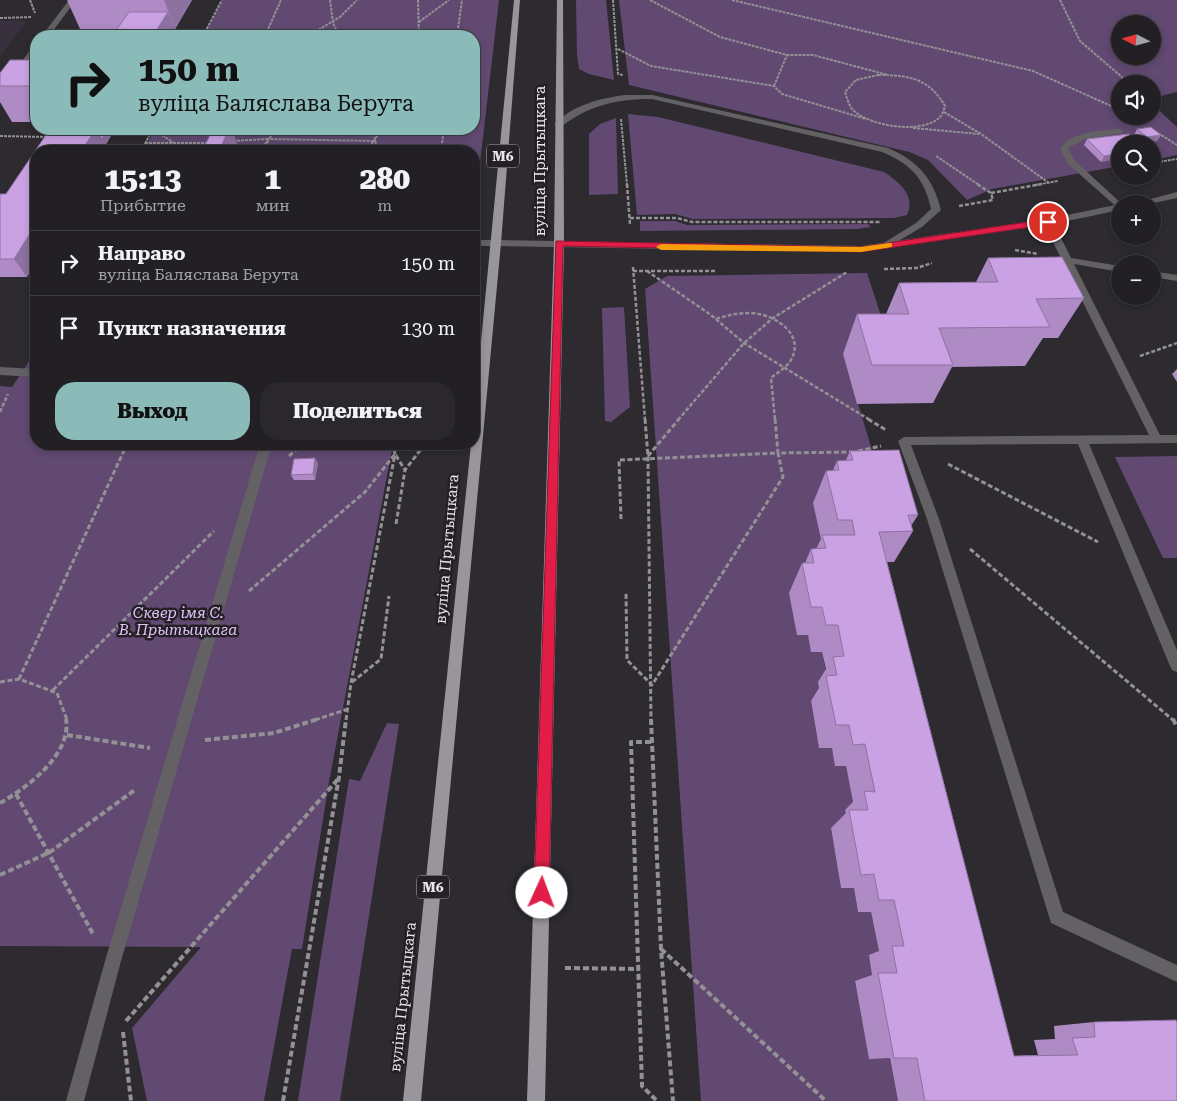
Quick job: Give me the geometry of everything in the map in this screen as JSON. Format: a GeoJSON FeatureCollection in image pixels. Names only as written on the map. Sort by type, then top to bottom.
{"type":"FeatureCollection","features":[{"type":"Feature","properties":{"kind":"main road","name":"вуліца Прытыцкага"},"geometry":{"type":"LineString","coordinates":[[480,406],[517,0]]}},
{"type":"Feature","properties":{"kind":"main road","name":"вуліца Прытыцкага"},"geometry":{"type":"LineString","coordinates":[[536,1101],[559,243],[560,0]]}},
{"type":"Feature","properties":{"kind":"main road","name":"вуліца Прытыцкага"},"geometry":{"type":"LineString","coordinates":[[412,1101],[476,450]]}},
{"type":"Feature","properties":{"kind":"street"},"geometry":{"type":"LineString","coordinates":[[50,30],[73,0]]}},
{"type":"Feature","properties":{"kind":"street"},"geometry":{"type":"LineString","coordinates":[[0,97],[30,56]]}},
{"type":"Feature","properties":{"kind":"street"},"geometry":{"type":"LineString","coordinates":[[558,126],[580,108],[605,100],[636,96],[668,99],[900,156],[909,162],[929,184],[936,210],[920,226],[885,246]]}},
{"type":"Feature","properties":{"kind":"street"},"geometry":{"type":"LineString","coordinates":[[1111,199],[1070,162],[1064,148],[1069,141],[1082,136],[1119,131]]}},
{"type":"Feature","properties":{"kind":"street"},"geometry":{"type":"LineString","coordinates":[[1161,199],[1177,195]]}},
{"type":"Feature","properties":{"kind":"street"},"geometry":{"type":"LineString","coordinates":[[480,243],[843,249],[885,246],[1048,222],[1111,209]]}},
{"type":"Feature","properties":{"kind":"street"},"geometry":{"type":"LineString","coordinates":[[1048,222],[1156,440]]}},
{"type":"Feature","properties":{"kind":"street"},"geometry":{"type":"LineString","coordinates":[[1067,260],[1111,267]]}},
{"type":"Feature","properties":{"kind":"street"},"geometry":{"type":"LineString","coordinates":[[1161,275],[1177,278]]}},
{"type":"Feature","properties":{"kind":"street"},"geometry":{"type":"LineString","coordinates":[[0,371],[30,373]]}},
{"type":"Feature","properties":{"kind":"street"},"geometry":{"type":"LineString","coordinates":[[1177,439],[904,441],[933,519],[1057,917],[1177,974]]}},
{"type":"Feature","properties":{"kind":"street"},"geometry":{"type":"LineString","coordinates":[[1082,440],[1177,666]]}},
{"type":"Feature","properties":{"kind":"street"},"geometry":{"type":"LineString","coordinates":[[76,1101],[112,961],[264,450]]}},
{"type":"Feature","properties":{"kind":"path"},"geometry":{"type":"LineString","coordinates":[[30,0],[37,17]]}},
{"type":"Feature","properties":{"kind":"path"},"geometry":{"type":"LineString","coordinates":[[206,30],[222,0]]}},
{"type":"Feature","properties":{"kind":"path"},"geometry":{"type":"LineString","coordinates":[[267,30],[281,0]]}},
{"type":"Feature","properties":{"kind":"path"},"geometry":{"type":"LineString","coordinates":[[330,0],[337,30]]}},
{"type":"Feature","properties":{"kind":"path"},"geometry":{"type":"LineString","coordinates":[[320,30],[334,23],[351,10],[357,0]]}},
{"type":"Feature","properties":{"kind":"path"},"geometry":{"type":"LineString","coordinates":[[418,0],[419,30]]}},
{"type":"Feature","properties":{"kind":"path"},"geometry":{"type":"LineString","coordinates":[[419,22],[449,0]]}},
{"type":"Feature","properties":{"kind":"path"},"geometry":{"type":"LineString","coordinates":[[458,30],[462,0]]}},
{"type":"Feature","properties":{"kind":"path"},"geometry":{"type":"LineString","coordinates":[[613,0],[618,49],[618,74],[628,76]]}},
{"type":"Feature","properties":{"kind":"path"},"geometry":{"type":"LineString","coordinates":[[650,0],[705,31],[788,55],[813,54],[888,75],[911,78],[930,86],[942,97],[945,103],[944,112],[936,120],[928,124],[903,127]]}},
{"type":"Feature","properties":{"kind":"path"},"geometry":{"type":"LineString","coordinates":[[732,0],[1033,71],[1111,105]]}},
{"type":"Feature","properties":{"kind":"path"},"geometry":{"type":"LineString","coordinates":[[1060,0],[1080,41],[1120,75]]}},
{"type":"Feature","properties":{"kind":"path"},"geometry":{"type":"LineString","coordinates":[[618,49],[651,66],[710,74],[774,86],[782,94],[879,124],[981,134]]}},
{"type":"Feature","properties":{"kind":"path"},"geometry":{"type":"LineString","coordinates":[[774,86],[788,55]]}},
{"type":"Feature","properties":{"kind":"path"},"geometry":{"type":"LineString","coordinates":[[866,119],[849,107],[845,92],[852,83],[863,78],[888,75]]}},
{"type":"Feature","properties":{"kind":"path"},"geometry":{"type":"LineString","coordinates":[[944,112],[981,134],[1049,183]]}},
{"type":"Feature","properties":{"kind":"path"},"geometry":{"type":"LineString","coordinates":[[621,117],[630,231]]}},
{"type":"Feature","properties":{"kind":"path"},"geometry":{"type":"LineString","coordinates":[[1153,131],[1177,145]]}},
{"type":"Feature","properties":{"kind":"path"},"geometry":{"type":"LineString","coordinates":[[150,135],[145,144],[212,142]]}},
{"type":"Feature","properties":{"kind":"path"},"geometry":{"type":"LineString","coordinates":[[162,135],[175,143]]}},
{"type":"Feature","properties":{"kind":"path"},"geometry":{"type":"LineString","coordinates":[[264,145],[271,135]]}},
{"type":"Feature","properties":{"kind":"path"},"geometry":{"type":"LineString","coordinates":[[374,135],[377,145]]}},
{"type":"Feature","properties":{"kind":"path"},"geometry":{"type":"LineString","coordinates":[[372,145],[378,135]]}},
{"type":"Feature","properties":{"kind":"path"},"geometry":{"type":"LineString","coordinates":[[0,136],[54,137]]}},
{"type":"Feature","properties":{"kind":"path"},"geometry":{"type":"LineString","coordinates":[[203,143],[209,138]]}},
{"type":"Feature","properties":{"kind":"path"},"geometry":{"type":"LineString","coordinates":[[267,139],[268,145]]}},
{"type":"Feature","properties":{"kind":"path"},"geometry":{"type":"LineString","coordinates":[[229,142],[267,139],[375,141]]}},
{"type":"Feature","properties":{"kind":"path"},"geometry":{"type":"LineString","coordinates":[[170,145],[175,143]]}},
{"type":"Feature","properties":{"kind":"path"},"geometry":{"type":"LineString","coordinates":[[931,153],[991,193],[993,200],[936,210]]}},
{"type":"Feature","properties":{"kind":"path"},"geometry":{"type":"LineString","coordinates":[[1161,162],[1177,159]]}},
{"type":"Feature","properties":{"kind":"path"},"geometry":{"type":"LineString","coordinates":[[991,193],[1086,176]]}},
{"type":"Feature","properties":{"kind":"path"},"geometry":{"type":"LineString","coordinates":[[630,218],[677,218],[692,222],[884,222]]}},
{"type":"Feature","properties":{"kind":"path"},"geometry":{"type":"LineString","coordinates":[[1014,250],[1067,260]]}},
{"type":"Feature","properties":{"kind":"path"},"geometry":{"type":"LineString","coordinates":[[633,264],[648,457],[652,686],[651,742],[661,949],[673,1101]]}},
{"type":"Feature","properties":{"kind":"path"},"geometry":{"type":"LineString","coordinates":[[648,457],[744,343],[773,318],[851,270]]}},
{"type":"Feature","properties":{"kind":"path"},"geometry":{"type":"LineString","coordinates":[[647,271],[744,343],[904,441],[1132,560]]}},
{"type":"Feature","properties":{"kind":"path"},"geometry":{"type":"LineString","coordinates":[[652,686],[783,477],[778,453],[771,378],[786,368],[795,355],[796,343],[792,334],[782,323],[760,313],[742,311],[727,314],[715,320]]}},
{"type":"Feature","properties":{"kind":"path"},"geometry":{"type":"LineString","coordinates":[[1118,364],[1177,343]]}},
{"type":"Feature","properties":{"kind":"path"},"geometry":{"type":"LineString","coordinates":[[0,412],[12,387]]}},
{"type":"Feature","properties":{"kind":"path"},"geometry":{"type":"LineString","coordinates":[[621,519],[619,460],[648,457],[778,453],[851,453],[904,441]]}},
{"type":"Feature","properties":{"kind":"path"},"geometry":{"type":"LineString","coordinates":[[19,679],[125,450]]}},
{"type":"Feature","properties":{"kind":"path"},"geometry":{"type":"LineString","coordinates":[[394,450],[405,470]]}},
{"type":"Feature","properties":{"kind":"path"},"geometry":{"type":"LineString","coordinates":[[396,524],[405,470],[420,450]]}},
{"type":"Feature","properties":{"kind":"path"},"geometry":{"type":"LineString","coordinates":[[248,592],[365,492],[396,454]]}},
{"type":"Feature","properties":{"kind":"path"},"geometry":{"type":"LineString","coordinates":[[282,1101],[339,777],[351,682],[396,454]]}},
{"type":"Feature","properties":{"kind":"path"},"geometry":{"type":"LineString","coordinates":[[933,519],[1173,719],[1177,727]]}},
{"type":"Feature","properties":{"kind":"path"},"geometry":{"type":"LineString","coordinates":[[52,690],[221,523]]}},
{"type":"Feature","properties":{"kind":"path"},"geometry":{"type":"LineString","coordinates":[[626,593],[627,660],[652,686]]}},
{"type":"Feature","properties":{"kind":"path"},"geometry":{"type":"LineString","coordinates":[[351,682],[381,659],[389,596]]}},
{"type":"Feature","properties":{"kind":"path"},"geometry":{"type":"LineString","coordinates":[[0,682],[19,679],[57,693],[65,708],[67,735],[51,762],[36,780],[0,803]]}},
{"type":"Feature","properties":{"kind":"path"},"geometry":{"type":"LineString","coordinates":[[67,735],[156,749],[178,742],[274,734],[348,709]]}},
{"type":"Feature","properties":{"kind":"path"},"geometry":{"type":"LineString","coordinates":[[651,742],[631,742],[642,1086],[657,1101]]}},
{"type":"Feature","properties":{"kind":"path"},"geometry":{"type":"LineString","coordinates":[[131,1101],[123,1025],[339,777]]}},
{"type":"Feature","properties":{"kind":"path"},"geometry":{"type":"LineString","coordinates":[[0,875],[50,852],[139,787]]}},
{"type":"Feature","properties":{"kind":"path"},"geometry":{"type":"LineString","coordinates":[[16,794],[50,852],[95,936]]}},
{"type":"Feature","properties":{"kind":"path"},"geometry":{"type":"LineString","coordinates":[[661,949],[826,1101]]}},
{"type":"Feature","properties":{"kind":"path"},"geometry":{"type":"LineString","coordinates":[[539,968],[638,969]]}},
{"type":"Feature","properties":{"kind":"shaded area"},"geometry":{"type":"Polygon","coordinates":[[[0,21],[27,21],[0,56],[0,21]]]}},
{"type":"Feature","properties":{"kind":"green space"},"geometry":{"type":"Polygon","coordinates":[[[223,0],[499,0],[480,163],[480,145],[146,145],[152,135],[480,135],[480,30],[207,30],[223,0]]]}},
{"type":"Feature","properties":{"kind":"green space"},"geometry":{"type":"Polygon","coordinates":[[[576,0],[606,0],[614,80],[589,74],[579,69],[576,0]]]}},
{"type":"Feature","properties":{"kind":"green space"},"geometry":{"type":"Polygon","coordinates":[[[619,0],[1177,0],[1177,92],[1161,96],[1161,75],[1111,75],[1111,125],[1161,125],[1161,112],[1177,127],[1177,155],[1161,158],[1161,135],[1111,135],[1111,168],[992,189],[967,200],[928,160],[909,152],[629,85],[619,0]]]}},
{"type":"Feature","properties":{"kind":"green space"},"geometry":{"type":"Polygon","coordinates":[[[628,114],[658,117],[884,172],[895,180],[908,195],[909,208],[907,215],[894,218],[693,219],[675,214],[637,215],[628,114]]]}},
{"type":"Feature","properties":{"kind":"green space"},"geometry":{"type":"Polygon","coordinates":[[[616,118],[618,194],[589,195],[589,134],[600,124],[616,118]]]}},
{"type":"Feature","properties":{"kind":"green space"},"geometry":{"type":"Polygon","coordinates":[[[640,221],[675,221],[687,225],[868,224],[871,227],[858,229],[640,231],[640,221]]]}},
{"type":"Feature","properties":{"kind":"green space"},"geometry":{"type":"Polygon","coordinates":[[[867,273],[883,322],[843,354],[882,483],[823,551],[797,635],[808,635],[812,652],[822,652],[828,682],[821,700],[811,701],[819,748],[832,748],[846,766],[855,811],[848,828],[831,828],[841,888],[854,888],[858,912],[871,912],[880,955],[873,981],[855,981],[869,1058],[890,1058],[898,1101],[701,1101],[645,289],[667,276],[867,273]]]}},
{"type":"Feature","properties":{"kind":"green space"},"geometry":{"type":"Polygon","coordinates":[[[624,307],[630,407],[611,422],[605,421],[602,308],[624,307]]]}},
{"type":"Feature","properties":{"kind":"green space","name":"Сквер імя С. В. Прытыцкага"},"geometry":{"type":"Polygon","coordinates":[[[30,360],[30,450],[392,450],[329,782],[302,949],[292,949],[264,1101],[147,1101],[132,1028],[201,947],[0,946],[0,386],[12,387],[30,360]]]}},
{"type":"Feature","properties":{"kind":"green space"},"geometry":{"type":"Polygon","coordinates":[[[1177,456],[1177,558],[1163,558],[1115,457],[1177,456]]]}},
{"type":"Feature","properties":{"kind":"green space"},"geometry":{"type":"Polygon","coordinates":[[[387,723],[399,724],[340,1101],[298,1101],[349,779],[360,781],[387,723]]]}},
{"type":"Feature","properties":{"kind":"building"},"geometry":{"type":"Polygon","coordinates":[[[129,12],[168,12],[157,30],[116,30],[129,12]]]}},
{"type":"Feature","properties":{"kind":"building"},"geometry":{"type":"Polygon","coordinates":[[[10,60],[30,60],[30,86],[0,86],[0,73],[10,60]]]}},
{"type":"Feature","properties":{"kind":"building"},"geometry":{"type":"Polygon","coordinates":[[[1151,127],[1161,135],[1144,135],[1137,129],[1151,127]]]}},
{"type":"Feature","properties":{"kind":"building"},"geometry":{"type":"Polygon","coordinates":[[[46,135],[92,135],[85,145],[39,145],[46,135]]]}},
{"type":"Feature","properties":{"kind":"building"},"geometry":{"type":"Polygon","coordinates":[[[210,135],[226,135],[222,145],[205,145],[210,135]]]}},
{"type":"Feature","properties":{"kind":"building"},"geometry":{"type":"Polygon","coordinates":[[[1111,136],[1111,155],[1104,156],[1087,139],[1111,136]]]}},
{"type":"Feature","properties":{"kind":"building"},"geometry":{"type":"Polygon","coordinates":[[[30,159],[30,234],[14,259],[0,259],[0,194],[6,194],[30,159]]]}},
{"type":"Feature","properties":{"kind":"building"},"geometry":{"type":"Polygon","coordinates":[[[1062,257],[1084,298],[1036,299],[1050,327],[939,328],[953,365],[872,365],[857,314],[909,314],[899,283],[998,282],[988,258],[1062,257]]]}},
{"type":"Feature","properties":{"kind":"building"},"geometry":{"type":"Polygon","coordinates":[[[899,450],[918,515],[908,515],[913,531],[879,532],[1014,1056],[1078,1055],[1072,1038],[1095,1037],[1094,1022],[1176,1020],[1177,1101],[925,1101],[917,1058],[894,1058],[878,973],[897,973],[892,946],[904,946],[894,900],[879,900],[874,874],[861,875],[849,810],[868,810],[864,791],[875,792],[865,744],[853,745],[849,725],[836,725],[826,676],[837,675],[833,657],[844,656],[838,625],[826,625],[822,607],[811,607],[802,563],[814,563],[811,549],[826,548],[822,535],[855,535],[852,520],[838,520],[826,471],[839,470],[837,461],[853,460],[850,451],[899,450]]]}},
{"type":"Feature","properties":{"kind":"building"},"geometry":{"type":"Polygon","coordinates":[[[315,458],[313,474],[291,475],[294,459],[315,458]]]}},
{"type":"Feature","properties":{"kind":"slow traffic"},"geometry":{"type":"LineString","coordinates":[[661,247],[861,249],[889,245]]}},
{"type":"Feature","properties":{"kind":"route"},"geometry":{"type":"LineString","coordinates":[[542,893],[559,243],[631,246],[861,249],[1048,222]]}}]}
